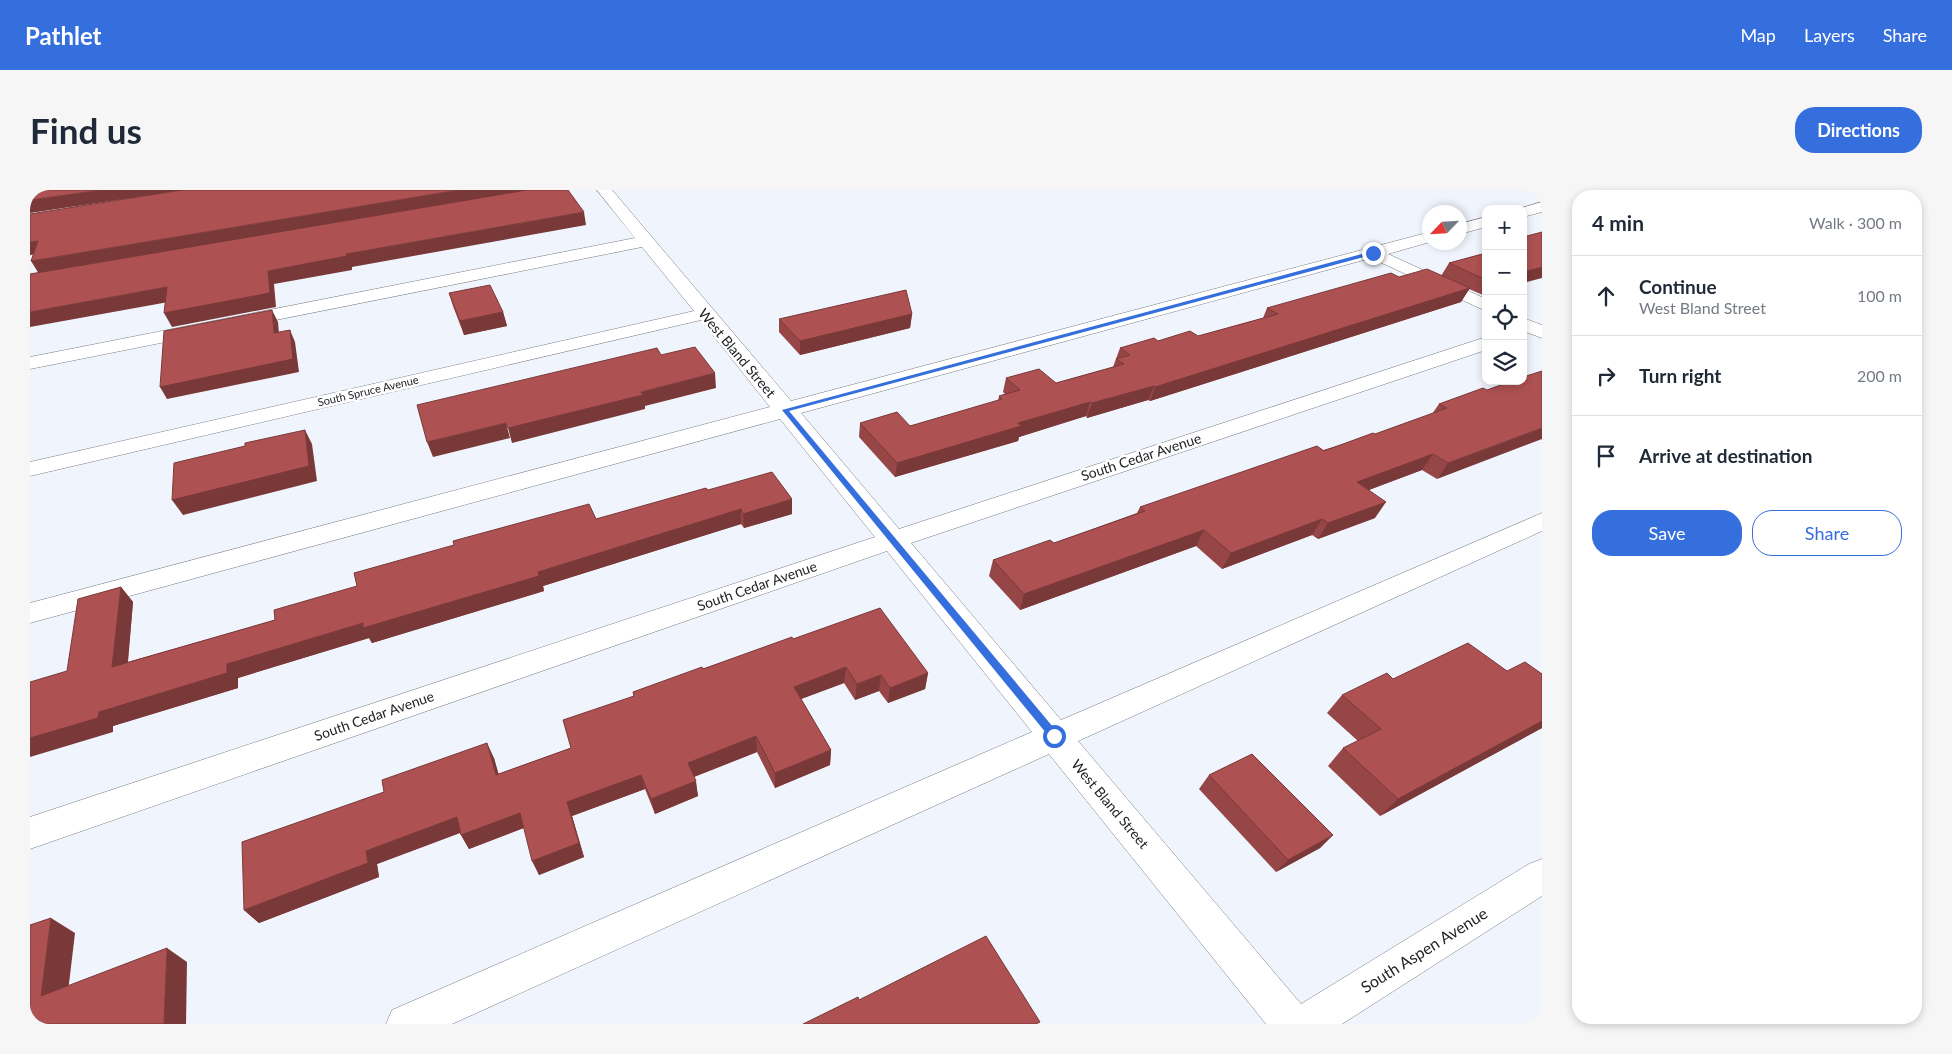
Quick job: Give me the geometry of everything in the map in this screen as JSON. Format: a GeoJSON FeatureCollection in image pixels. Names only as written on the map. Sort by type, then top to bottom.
{"type":"FeatureCollection","features":[{"type":"Feature","properties":{"kind":"street","name":"West Bland Street"},"geometry":{"type":"LineString","coordinates":[[604,190],[1292,1024]]}},
{"type":"Feature","properties":{"kind":"street"},"geometry":{"type":"LineString","coordinates":[[1527,211],[1542,207]]}},
{"type":"Feature","properties":{"kind":"street"},"geometry":{"type":"LineString","coordinates":[[1467,227],[1482,223]]}},
{"type":"Feature","properties":{"kind":"street"},"geometry":{"type":"LineString","coordinates":[[30,613],[1422,239]]}},
{"type":"Feature","properties":{"kind":"street"},"geometry":{"type":"LineString","coordinates":[[30,363],[646,241]]}},
{"type":"Feature","properties":{"kind":"street"},"geometry":{"type":"LineString","coordinates":[[1373,253],[1482,304]]}},
{"type":"Feature","properties":{"kind":"street","name":"South Spruce Avenue"},"geometry":{"type":"LineString","coordinates":[[30,469],[705,314]]}},
{"type":"Feature","properties":{"kind":"street","name":"South Cedar Avenue"},"geometry":{"type":"LineString","coordinates":[[30,833],[893,540],[1482,344]]}},
{"type":"Feature","properties":{"kind":"street"},"geometry":{"type":"LineString","coordinates":[[406,1024],[1542,520]]}},
{"type":"Feature","properties":{"kind":"street","name":"South Aspen Avenue"},"geometry":{"type":"LineString","coordinates":[[1305,1024],[1542,876]]}},
{"type":"Feature","properties":{"kind":"building"},"geometry":{"type":"Polygon","coordinates":[[[30,190],[102,190],[30,200],[30,190]]]}},
{"type":"Feature","properties":{"kind":"building"},"geometry":{"type":"Polygon","coordinates":[[[182,190],[459,190],[31,261],[38,241],[30,242],[30,214],[182,190]]]}},
{"type":"Feature","properties":{"kind":"building"},"geometry":{"type":"Polygon","coordinates":[[[527,190],[568,190],[584,212],[346,254],[347,256],[268,271],[270,293],[164,313],[167,287],[30,312],[30,274],[527,190]]]}},
{"type":"Feature","properties":{"kind":"building"},"geometry":{"type":"Polygon","coordinates":[[[1542,232],[1542,267],[1527,271],[1527,250],[1527,236],[1542,232]]]}},
{"type":"Feature","properties":{"kind":"building"},"geometry":{"type":"Polygon","coordinates":[[[1482,254],[1482,278],[1449,263],[1482,254]]]}},
{"type":"Feature","properties":{"kind":"building"},"geometry":{"type":"Polygon","coordinates":[[[1427,269],[1470,288],[1155,387],[1090,402],[1018,423],[1021,426],[897,463],[860,423],[897,412],[910,426],[1002,399],[999,396],[1020,390],[1006,378],[1039,369],[1056,383],[1124,364],[1116,359],[1130,355],[1120,348],[1154,338],[1158,341],[1190,331],[1198,336],[1278,314],[1267,308],[1391,273],[1399,277],[1427,269]]]}},
{"type":"Feature","properties":{"kind":"building"},"geometry":{"type":"Polygon","coordinates":[[[490,285],[503,312],[460,321],[449,293],[490,285]]]}},
{"type":"Feature","properties":{"kind":"building"},"geometry":{"type":"Polygon","coordinates":[[[906,290],[912,314],[800,341],[779,319],[906,290]]]}},
{"type":"Feature","properties":{"kind":"building"},"geometry":{"type":"Polygon","coordinates":[[[272,310],[274,333],[290,330],[293,359],[160,387],[164,331],[272,310]]]}},
{"type":"Feature","properties":{"kind":"building"},"geometry":{"type":"Polygon","coordinates":[[[695,347],[715,373],[641,392],[643,395],[508,428],[506,423],[427,442],[417,405],[657,348],[661,355],[695,347]]]}},
{"type":"Feature","properties":{"kind":"building"},"geometry":{"type":"Polygon","coordinates":[[[1542,371],[1542,428],[1448,463],[1433,454],[1357,482],[1386,502],[1328,523],[1322,519],[1231,553],[1204,530],[1024,594],[993,560],[1050,540],[1054,543],[1145,511],[1140,507],[1317,446],[1324,451],[1373,433],[1375,434],[1447,408],[1439,404],[1483,388],[1487,390],[1501,385],[1527,385],[1527,376],[1542,371]]]}},
{"type":"Feature","properties":{"kind":"building"},"geometry":{"type":"Polygon","coordinates":[[[305,430],[309,466],[172,500],[174,463],[245,446],[245,443],[305,430]]]}},
{"type":"Feature","properties":{"kind":"building"},"geometry":{"type":"Polygon","coordinates":[[[772,472],[792,499],[743,514],[741,509],[538,572],[539,576],[363,628],[363,623],[227,664],[227,673],[99,712],[98,718],[30,738],[30,682],[67,671],[78,599],[121,587],[112,667],[275,620],[274,610],[357,586],[354,573],[454,545],[453,541],[589,504],[596,519],[706,488],[708,490],[772,472]]]}},
{"type":"Feature","properties":{"kind":"building"},"geometry":{"type":"Polygon","coordinates":[[[880,608],[928,673],[890,688],[881,675],[857,684],[846,667],[794,687],[831,750],[775,773],[756,736],[688,763],[696,781],[651,799],[641,775],[567,802],[579,843],[532,861],[520,813],[461,835],[457,817],[366,851],[368,863],[244,910],[242,842],[384,792],[382,780],[487,743],[496,775],[571,748],[563,720],[634,696],[633,692],[702,667],[703,669],[880,608]]]}},
{"type":"Feature","properties":{"kind":"building"},"geometry":{"type":"Polygon","coordinates":[[[1468,643],[1507,671],[1525,662],[1542,674],[1542,721],[1398,799],[1343,748],[1381,729],[1342,695],[1387,673],[1393,679],[1468,643]]]}},
{"type":"Feature","properties":{"kind":"building"},"geometry":{"type":"Polygon","coordinates":[[[1252,754],[1333,835],[1288,860],[1209,775],[1252,754]]]}},
{"type":"Feature","properties":{"kind":"building"},"geometry":{"type":"Polygon","coordinates":[[[51,918],[41,996],[167,948],[164,1024],[30,1024],[30,925],[51,918]]]}},
{"type":"Feature","properties":{"kind":"building"},"geometry":{"type":"Polygon","coordinates":[[[986,936],[1040,1022],[1036,1024],[803,1024],[858,997],[859,1000],[986,936]]]}},
{"type":"Feature","properties":{"kind":"route"},"geometry":{"type":"LineString","coordinates":[[1054,736],[785,410],[1373,253]]}}]}
